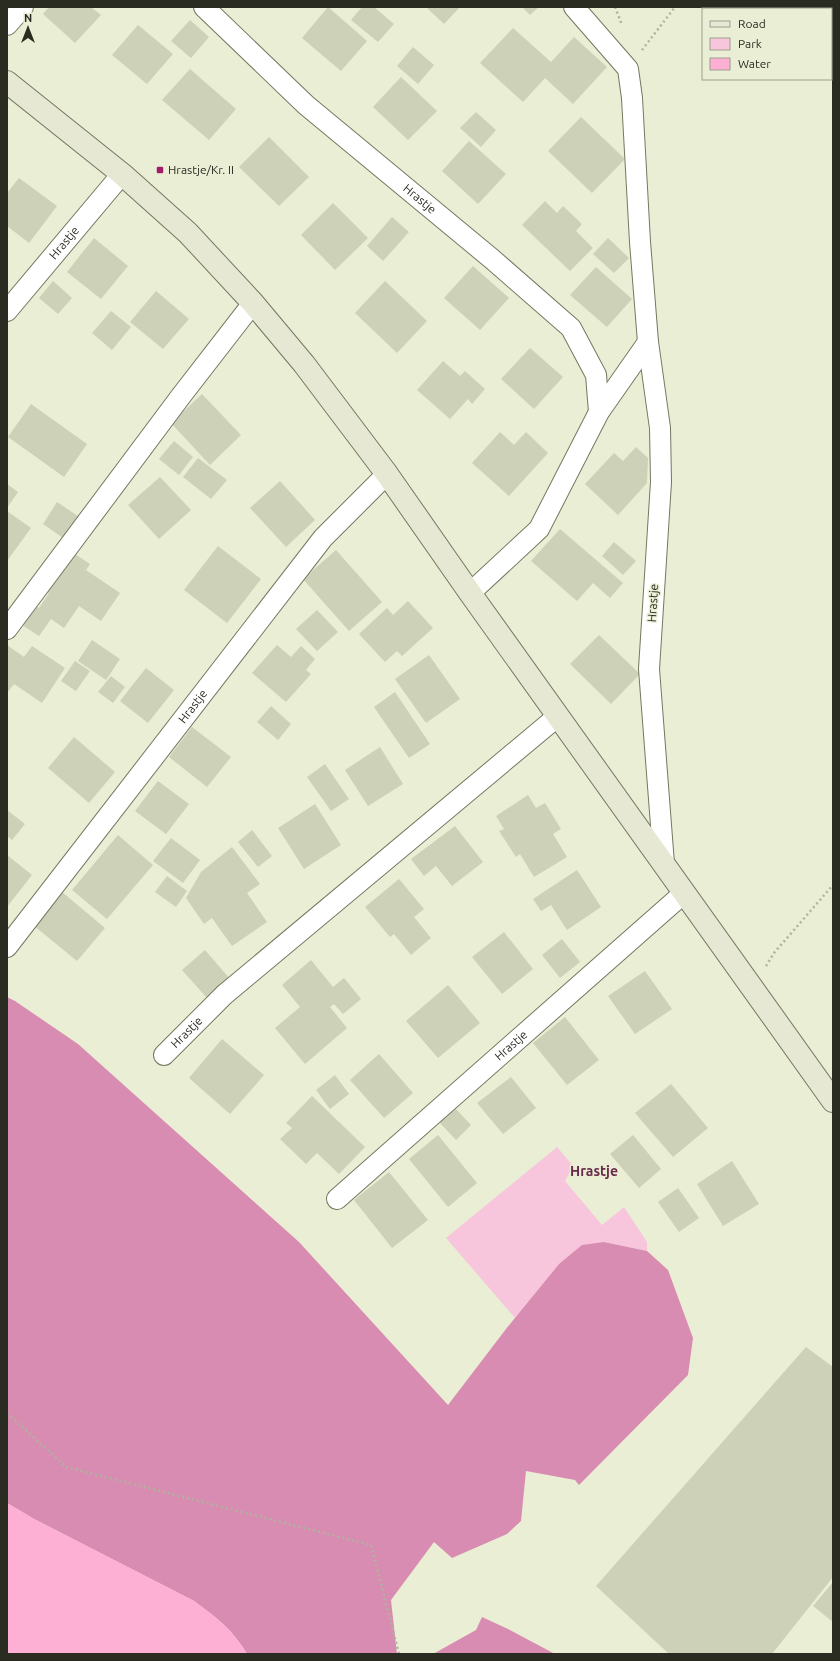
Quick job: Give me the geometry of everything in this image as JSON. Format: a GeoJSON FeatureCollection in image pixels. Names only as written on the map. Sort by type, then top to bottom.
{"type":"FeatureCollection","features":[{"type":"Feature","properties":{"kind":"street"},"geometry":{"type":"LineString","coordinates":[[7,25],[23,7]]}},
{"type":"Feature","properties":{"kind":"street","name":"Hrastje"},"geometry":{"type":"LineString","coordinates":[[204,7],[306,105],[492,259],[571,328],[596,375],[599,412]]}},
{"type":"Feature","properties":{"kind":"street"},"geometry":{"type":"LineString","coordinates":[[574,7],[628,69]]}},
{"type":"Feature","properties":{"kind":"street","name":"Hrastje"},"geometry":{"type":"LineString","coordinates":[[628,69],[632,98],[640,242],[648,342],[660,428],[661,482],[649,669],[664,864]]}},
{"type":"Feature","properties":{"kind":"street"},"geometry":{"type":"LineString","coordinates":[[7,82],[122,174],[188,233],[253,303],[304,364],[387,474],[470,593],[833,1101]]}},
{"type":"Feature","properties":{"kind":"street","name":"Hrastje"},"geometry":{"type":"LineString","coordinates":[[7,311],[122,174]]}},
{"type":"Feature","properties":{"kind":"street"},"geometry":{"type":"LineString","coordinates":[[7,629],[181,396],[253,303]]}},
{"type":"Feature","properties":{"kind":"street"},"geometry":{"type":"LineString","coordinates":[[470,593],[539,529],[599,412],[648,342]]}},
{"type":"Feature","properties":{"kind":"street","name":"Hrastje"},"geometry":{"type":"LineString","coordinates":[[7,947],[323,538],[387,474]]}},
{"type":"Feature","properties":{"kind":"street","name":"Hrastje"},"geometry":{"type":"LineString","coordinates":[[164,1055],[224,995],[558,716]]}},
{"type":"Feature","properties":{"kind":"street","name":"Hrastje"},"geometry":{"type":"LineString","coordinates":[[337,1199],[684,893]]}},
{"type":"Feature","properties":{"kind":"path"},"geometry":{"type":"LineString","coordinates":[[628,69],[675,7]]}},
{"type":"Feature","properties":{"kind":"path"},"geometry":{"type":"LineString","coordinates":[[753,988],[774,953],[833,885]]}},
{"type":"Feature","properties":{"kind":"path"},"geometry":{"type":"LineString","coordinates":[[7,1413],[66,1467],[371,1545],[399,1654]]}},
{"type":"Feature","properties":{"kind":"green space"},"geometry":{"type":"Polygon","coordinates":[[[557,1147],[573,1166],[565,1181],[602,1225],[624,1207],[647,1242],[647,1251],[604,1242],[559,1264],[515,1318],[446,1238],[557,1147]]]}},
{"type":"Feature","properties":{"kind":"shaded area"},"geometry":{"type":"Polygon","coordinates":[[[7,997],[78,1044],[299,1242],[448,1405],[506,1329],[559,1264],[582,1245],[604,1242],[647,1251],[668,1270],[693,1338],[688,1375],[579,1485],[575,1480],[526,1471],[521,1521],[507,1534],[452,1558],[434,1542],[391,1600],[397,1654],[247,1654],[224,1624],[194,1601],[34,1519],[7,1503],[7,997]]]}},
{"type":"Feature","properties":{"kind":"shaded area"},"geometry":{"type":"Polygon","coordinates":[[[482,1617],[555,1654],[433,1654],[476,1630],[482,1617]]]}},
{"type":"Feature","properties":{"kind":"water"},"geometry":{"type":"Polygon","coordinates":[[[7,1503],[34,1519],[194,1601],[224,1624],[247,1654],[7,1654],[7,1503]]]}},
{"type":"Feature","properties":{"kind":"building"},"geometry":{"type":"Polygon","coordinates":[[[49,7],[91,7],[101,15],[75,43],[43,14],[49,7]]]}},
{"type":"Feature","properties":{"kind":"building"},"geometry":{"type":"Polygon","coordinates":[[[328,7],[367,41],[341,71],[302,38],[328,7]]]}},
{"type":"Feature","properties":{"kind":"building"},"geometry":{"type":"Polygon","coordinates":[[[362,7],[374,7],[394,24],[378,42],[351,20],[362,7]]]}},
{"type":"Feature","properties":{"kind":"building"},"geometry":{"type":"Polygon","coordinates":[[[426,7],[460,7],[444,24],[426,7]]]}},
{"type":"Feature","properties":{"kind":"building"},"geometry":{"type":"Polygon","coordinates":[[[522,7],[539,7],[530,15],[522,7]]]}},
{"type":"Feature","properties":{"kind":"building"},"geometry":{"type":"Polygon","coordinates":[[[190,20],[209,37],[191,58],[171,41],[190,20]]]}},
{"type":"Feature","properties":{"kind":"building"},"geometry":{"type":"Polygon","coordinates":[[[138,25],[173,54],[147,84],[112,55],[138,25]]]}},
{"type":"Feature","properties":{"kind":"building"},"geometry":{"type":"Polygon","coordinates":[[[513,28],[551,62],[574,37],[607,67],[573,104],[545,78],[523,102],[480,63],[513,28]]]}},
{"type":"Feature","properties":{"kind":"building"},"geometry":{"type":"Polygon","coordinates":[[[413,47],[434,65],[418,84],[397,66],[413,47]]]}},
{"type":"Feature","properties":{"kind":"building"},"geometry":{"type":"Polygon","coordinates":[[[190,69],[236,109],[209,140],[162,100],[190,69]]]}},
{"type":"Feature","properties":{"kind":"building"},"geometry":{"type":"Polygon","coordinates":[[[401,77],[437,111],[408,140],[373,107],[401,77]]]}},
{"type":"Feature","properties":{"kind":"building"},"geometry":{"type":"Polygon","coordinates":[[[476,112],[496,130],[481,147],[460,128],[476,112]]]}},
{"type":"Feature","properties":{"kind":"building"},"geometry":{"type":"Polygon","coordinates":[[[581,117],[625,159],[592,193],[548,151],[581,117]]]}},
{"type":"Feature","properties":{"kind":"building"},"geometry":{"type":"Polygon","coordinates":[[[269,137],[309,177],[279,206],[239,167],[269,137]]]}},
{"type":"Feature","properties":{"kind":"building"},"geometry":{"type":"Polygon","coordinates":[[[469,141],[506,174],[478,204],[442,171],[469,141]]]}},
{"type":"Feature","properties":{"kind":"building"},"geometry":{"type":"Polygon","coordinates":[[[19,178],[57,206],[29,243],[7,226],[7,193],[19,178]]]}},
{"type":"Feature","properties":{"kind":"building"},"geometry":{"type":"Polygon","coordinates":[[[545,201],[557,213],[563,206],[582,224],[576,231],[593,248],[570,271],[522,225],[545,201]]]}},
{"type":"Feature","properties":{"kind":"building"},"geometry":{"type":"Polygon","coordinates":[[[333,203],[368,238],[335,270],[301,235],[333,203]]]}},
{"type":"Feature","properties":{"kind":"building"},"geometry":{"type":"Polygon","coordinates":[[[392,217],[409,232],[383,261],[367,246],[392,217]]]}},
{"type":"Feature","properties":{"kind":"building"},"geometry":{"type":"Polygon","coordinates":[[[94,238],[128,266],[101,299],[67,272],[94,238]]]}},
{"type":"Feature","properties":{"kind":"building"},"geometry":{"type":"Polygon","coordinates":[[[608,238],[629,258],[614,273],[593,254],[608,238]]]}},
{"type":"Feature","properties":{"kind":"building"},"geometry":{"type":"Polygon","coordinates":[[[473,266],[509,298],[480,330],[444,298],[473,266]]]}},
{"type":"Feature","properties":{"kind":"building"},"geometry":{"type":"Polygon","coordinates":[[[596,267],[632,299],[607,327],[570,295],[596,267]]]}},
{"type":"Feature","properties":{"kind":"building"},"geometry":{"type":"Polygon","coordinates":[[[53,281],[72,298],[58,314],[39,298],[53,281]]]}},
{"type":"Feature","properties":{"kind":"building"},"geometry":{"type":"Polygon","coordinates":[[[385,281],[427,321],[397,353],[355,313],[385,281]]]}},
{"type":"Feature","properties":{"kind":"building"},"geometry":{"type":"Polygon","coordinates":[[[156,291],[189,319],[163,349],[130,322],[156,291]]]}},
{"type":"Feature","properties":{"kind":"building"},"geometry":{"type":"Polygon","coordinates":[[[111,311],[131,327],[112,350],[92,333],[111,311]]]}},
{"type":"Feature","properties":{"kind":"building"},"geometry":{"type":"Polygon","coordinates":[[[530,348],[563,377],[534,409],[501,379],[530,348]]]}},
{"type":"Feature","properties":{"kind":"building"},"geometry":{"type":"Polygon","coordinates":[[[443,361],[460,376],[465,371],[485,389],[472,404],[468,399],[450,419],[417,390],[443,361]]]}},
{"type":"Feature","properties":{"kind":"building"},"geometry":{"type":"Polygon","coordinates":[[[202,394],[241,435],[210,465],[171,423],[202,394]]]}},
{"type":"Feature","properties":{"kind":"building"},"geometry":{"type":"Polygon","coordinates":[[[31,404],[87,444],[64,477],[8,437],[31,404]]]}},
{"type":"Feature","properties":{"kind":"building"},"geometry":{"type":"Polygon","coordinates":[[[500,432],[514,445],[526,432],[548,453],[509,496],[472,463],[500,432]]]}},
{"type":"Feature","properties":{"kind":"building"},"geometry":{"type":"Polygon","coordinates":[[[174,441],[193,457],[179,475],[159,459],[174,441]]]}},
{"type":"Feature","properties":{"kind":"building"},"geometry":{"type":"Polygon","coordinates":[[[636,447],[648,458],[647,483],[618,515],[585,484],[614,453],[623,461],[636,447]]]}},
{"type":"Feature","properties":{"kind":"building"},"geometry":{"type":"Polygon","coordinates":[[[198,458],[227,480],[211,499],[183,477],[198,458]]]}},
{"type":"Feature","properties":{"kind":"building"},"geometry":{"type":"Polygon","coordinates":[[[160,477],[191,510],[159,539],[128,505],[160,477]]]}},
{"type":"Feature","properties":{"kind":"building"},"geometry":{"type":"Polygon","coordinates":[[[280,481],[315,520],[286,547],[250,508],[280,481]]]}},
{"type":"Feature","properties":{"kind":"building"},"geometry":{"type":"Polygon","coordinates":[[[7,484],[18,492],[7,508],[7,484]]]}},
{"type":"Feature","properties":{"kind":"building"},"geometry":{"type":"Polygon","coordinates":[[[57,502],[81,518],[66,540],[43,524],[57,502]]]}},
{"type":"Feature","properties":{"kind":"building"},"geometry":{"type":"Polygon","coordinates":[[[7,511],[31,528],[7,561],[7,511]]]}},
{"type":"Feature","properties":{"kind":"building"},"geometry":{"type":"Polygon","coordinates":[[[560,529],[623,583],[610,598],[593,583],[577,601],[531,561],[560,529]]]}},
{"type":"Feature","properties":{"kind":"building"},"geometry":{"type":"Polygon","coordinates":[[[614,542],[636,561],[623,575],[602,556],[614,542]]]}},
{"type":"Feature","properties":{"kind":"building"},"geometry":{"type":"Polygon","coordinates":[[[218,546],[261,579],[227,623],[184,590],[218,546]]]}},
{"type":"Feature","properties":{"kind":"building"},"geometry":{"type":"Polygon","coordinates":[[[336,550],[382,602],[349,631],[303,579],[336,550]]]}},
{"type":"Feature","properties":{"kind":"building"},"geometry":{"type":"Polygon","coordinates":[[[72,552],[90,564],[86,570],[120,593],[101,621],[79,606],[64,628],[51,619],[39,636],[19,623],[32,604],[39,608],[49,593],[46,591],[72,552]]]}},
{"type":"Feature","properties":{"kind":"building"},"geometry":{"type":"Polygon","coordinates":[[[408,601],[433,628],[402,656],[397,651],[385,662],[359,634],[387,608],[393,615],[408,601]]]}},
{"type":"Feature","properties":{"kind":"building"},"geometry":{"type":"Polygon","coordinates":[[[317,610],[338,632],[317,651],[296,629],[317,610]]]}},
{"type":"Feature","properties":{"kind":"building"},"geometry":{"type":"Polygon","coordinates":[[[599,635],[640,674],[611,704],[570,664],[599,635]]]}},
{"type":"Feature","properties":{"kind":"building"},"geometry":{"type":"Polygon","coordinates":[[[92,640],[120,659],[106,680],[78,661],[92,640]]]}},
{"type":"Feature","properties":{"kind":"building"},"geometry":{"type":"Polygon","coordinates":[[[7,645],[24,657],[32,646],[65,668],[42,703],[14,684],[7,693],[7,645]]]}},
{"type":"Feature","properties":{"kind":"building"},"geometry":{"type":"Polygon","coordinates":[[[277,645],[291,657],[301,646],[315,659],[306,670],[311,674],[286,702],[252,673],[277,645]]]}},
{"type":"Feature","properties":{"kind":"building"},"geometry":{"type":"Polygon","coordinates":[[[429,655],[460,699],[426,723],[395,679],[429,655]]]}},
{"type":"Feature","properties":{"kind":"building"},"geometry":{"type":"Polygon","coordinates":[[[75,661],[90,671],[76,691],[61,681],[75,661]]]}},
{"type":"Feature","properties":{"kind":"building"},"geometry":{"type":"Polygon","coordinates":[[[146,668],[174,690],[148,723],[120,701],[146,668]]]}},
{"type":"Feature","properties":{"kind":"building"},"geometry":{"type":"Polygon","coordinates":[[[111,676],[125,687],[113,703],[98,692],[111,676]]]}},
{"type":"Feature","properties":{"kind":"building"},"geometry":{"type":"Polygon","coordinates":[[[395,692],[430,744],[409,758],[374,707],[395,692]]]}},
{"type":"Feature","properties":{"kind":"building"},"geometry":{"type":"Polygon","coordinates":[[[271,706],[291,724],[278,740],[257,722],[271,706]]]}},
{"type":"Feature","properties":{"kind":"building"},"geometry":{"type":"Polygon","coordinates":[[[192,727],[231,757],[207,787],[169,757],[192,727]]]}},
{"type":"Feature","properties":{"kind":"building"},"geometry":{"type":"Polygon","coordinates":[[[74,737],[115,772],[89,803],[48,768],[74,737]]]}},
{"type":"Feature","properties":{"kind":"building"},"geometry":{"type":"Polygon","coordinates":[[[380,747],[403,784],[368,806],[345,770],[380,747]]]}},
{"type":"Feature","properties":{"kind":"building"},"geometry":{"type":"Polygon","coordinates":[[[325,764],[349,799],[331,811],[307,777],[325,764]]]}},
{"type":"Feature","properties":{"kind":"building"},"geometry":{"type":"Polygon","coordinates":[[[158,781],[189,804],[166,834],[135,811],[158,781]]]}},
{"type":"Feature","properties":{"kind":"building"},"geometry":{"type":"Polygon","coordinates":[[[528,795],[536,808],[545,803],[561,829],[553,834],[567,857],[534,877],[520,854],[516,857],[499,831],[504,829],[496,816],[528,795]]]}},
{"type":"Feature","properties":{"kind":"building"},"geometry":{"type":"Polygon","coordinates":[[[315,804],[341,845],[304,869],[278,828],[315,804]]]}},
{"type":"Feature","properties":{"kind":"building"},"geometry":{"type":"Polygon","coordinates":[[[7,810],[25,824],[12,840],[7,836],[7,810]]]}},
{"type":"Feature","properties":{"kind":"building"},"geometry":{"type":"Polygon","coordinates":[[[455,826],[483,862],[452,886],[436,866],[424,876],[411,859],[455,826]]]}},
{"type":"Feature","properties":{"kind":"building"},"geometry":{"type":"Polygon","coordinates":[[[252,830],[272,856],[258,867],[238,842],[252,830]]]}},
{"type":"Feature","properties":{"kind":"building"},"geometry":{"type":"Polygon","coordinates":[[[118,835],[153,865],[107,919],[72,890],[118,835]]]}},
{"type":"Feature","properties":{"kind":"building"},"geometry":{"type":"Polygon","coordinates":[[[171,838],[200,860],[183,883],[153,861],[171,838]]]}},
{"type":"Feature","properties":{"kind":"building"},"geometry":{"type":"Polygon","coordinates":[[[232,847],[260,884],[247,893],[267,922],[232,946],[212,918],[204,924],[186,898],[201,872],[232,847]]]}},
{"type":"Feature","properties":{"kind":"building"},"geometry":{"type":"Polygon","coordinates":[[[7,855],[32,875],[7,907],[7,855]]]}},
{"type":"Feature","properties":{"kind":"building"},"geometry":{"type":"Polygon","coordinates":[[[577,870],[601,907],[567,930],[551,905],[541,911],[533,899],[577,870]]]}},
{"type":"Feature","properties":{"kind":"building"},"geometry":{"type":"Polygon","coordinates":[[[167,876],[187,891],[176,907],[155,892],[167,876]]]}},
{"type":"Feature","properties":{"kind":"building"},"geometry":{"type":"Polygon","coordinates":[[[399,879],[424,909],[414,917],[431,938],[411,955],[394,934],[390,937],[365,907],[399,879]]]}},
{"type":"Feature","properties":{"kind":"building"},"geometry":{"type":"Polygon","coordinates":[[[62,892],[105,928],[77,961],[33,925],[62,892]]]}},
{"type":"Feature","properties":{"kind":"building"},"geometry":{"type":"Polygon","coordinates":[[[504,932],[533,969],[502,994],[472,957],[504,932]]]}},
{"type":"Feature","properties":{"kind":"building"},"geometry":{"type":"Polygon","coordinates":[[[562,939],[580,962],[560,978],[542,955],[562,939]]]}},
{"type":"Feature","properties":{"kind":"building"},"geometry":{"type":"Polygon","coordinates":[[[205,950],[230,979],[207,998],[182,970],[205,950]]]}},
{"type":"Feature","properties":{"kind":"building"},"geometry":{"type":"Polygon","coordinates":[[[311,960],[333,987],[344,978],[361,999],[343,1014],[334,1004],[330,1007],[347,1028],[305,1064],[275,1028],[300,1007],[282,985],[311,960]]]}},
{"type":"Feature","properties":{"kind":"building"},"geometry":{"type":"Polygon","coordinates":[[[645,971],[672,1009],[635,1034],[608,996],[645,971]]]}},
{"type":"Feature","properties":{"kind":"building"},"geometry":{"type":"Polygon","coordinates":[[[448,985],[480,1023],[438,1058],[406,1021],[448,985]]]}},
{"type":"Feature","properties":{"kind":"building"},"geometry":{"type":"Polygon","coordinates":[[[565,1017],[599,1060],[567,1085],[533,1043],[565,1017]]]}},
{"type":"Feature","properties":{"kind":"building"},"geometry":{"type":"Polygon","coordinates":[[[222,1039],[264,1075],[230,1114],[189,1078],[222,1039]]]}},
{"type":"Feature","properties":{"kind":"building"},"geometry":{"type":"Polygon","coordinates":[[[379,1054],[413,1093],[384,1118],[350,1080],[379,1054]]]}},
{"type":"Feature","properties":{"kind":"building"},"geometry":{"type":"Polygon","coordinates":[[[335,1075],[349,1094],[330,1109],[316,1090],[335,1075]]]}},
{"type":"Feature","properties":{"kind":"building"},"geometry":{"type":"Polygon","coordinates":[[[511,1077],[536,1108],[503,1134],[477,1103],[511,1077]]]}},
{"type":"Feature","properties":{"kind":"building"},"geometry":{"type":"Polygon","coordinates":[[[671,1084],[708,1128],[673,1157],[635,1113],[671,1084]]]}},
{"type":"Feature","properties":{"kind":"building"},"geometry":{"type":"Polygon","coordinates":[[[312,1096],[365,1147],[339,1174],[317,1153],[306,1164],[280,1139],[292,1128],[286,1123],[312,1096]]]}},
{"type":"Feature","properties":{"kind":"building"},"geometry":{"type":"Polygon","coordinates":[[[454,1107],[471,1125],[456,1140],[439,1122],[454,1107]]]}},
{"type":"Feature","properties":{"kind":"building"},"geometry":{"type":"Polygon","coordinates":[[[438,1135],[477,1183],[448,1207],[409,1159],[438,1135]]]}},
{"type":"Feature","properties":{"kind":"building"},"geometry":{"type":"Polygon","coordinates":[[[633,1135],[661,1169],[639,1188],[610,1154],[633,1135]]]}},
{"type":"Feature","properties":{"kind":"building"},"geometry":{"type":"Polygon","coordinates":[[[732,1161],[759,1204],[723,1226],[697,1184],[732,1161]]]}},
{"type":"Feature","properties":{"kind":"building"},"geometry":{"type":"Polygon","coordinates":[[[389,1172],[428,1220],[392,1248],[354,1200],[389,1172]]]}},
{"type":"Feature","properties":{"kind":"building"},"geometry":{"type":"Polygon","coordinates":[[[678,1188],[699,1218],[679,1232],[658,1202],[678,1188]]]}},
{"type":"Feature","properties":{"kind":"building"},"geometry":{"type":"Polygon","coordinates":[[[806,1347],[833,1367],[833,1577],[772,1654],[669,1654],[596,1586],[806,1347]]]}},
{"type":"Feature","properties":{"kind":"building"},"geometry":{"type":"Polygon","coordinates":[[[833,1582],[833,1622],[813,1606],[833,1582]]]}},
{"type":"Feature","properties":{"kind":"place","name":"Hrastje/Kr. II"},"geometry":{"type":"Point","coordinates":[160,170]}},
{"type":"Feature","properties":{"kind":"district","name":"Hrastje"},"geometry":{"type":"Point","coordinates":[594,1171]}}]}
